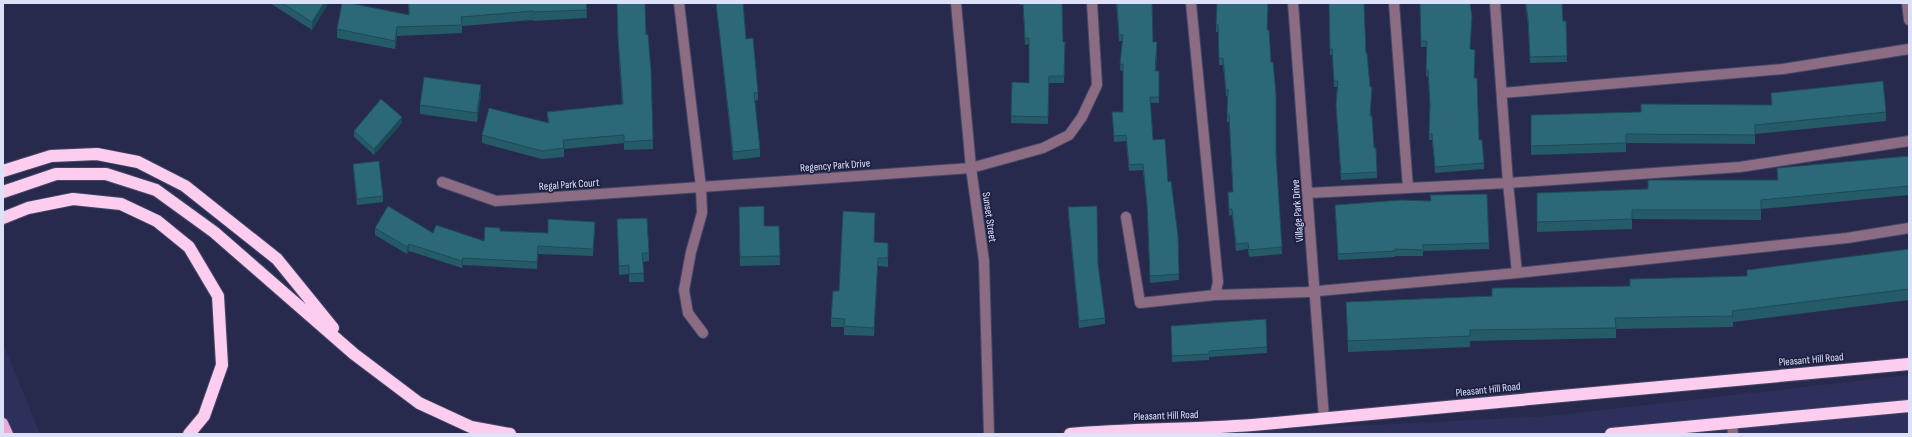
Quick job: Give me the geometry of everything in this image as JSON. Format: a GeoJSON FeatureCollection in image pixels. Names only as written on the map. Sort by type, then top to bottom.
{"type":"FeatureCollection","features":[{"type":"Feature","properties":{"kind":"highway"},"geometry":{"type":"LineString","coordinates":[[3,171],[51,156],[97,154],[138,162],[185,186],[277,259],[354,354]]}},
{"type":"Feature","properties":{"kind":"highway"},"geometry":{"type":"LineString","coordinates":[[3,192],[56,174],[106,174],[156,190],[214,232],[354,354],[419,403],[471,427],[510,434]]}},
{"type":"Feature","properties":{"kind":"highway"},"geometry":{"type":"LineString","coordinates":[[3,218],[28,208],[73,198],[121,204],[157,221],[189,247],[218,296],[222,365],[204,416],[189,434]]}},
{"type":"Feature","properties":{"kind":"highway","name":"Pleasant Hill Road"},"geometry":{"type":"LineString","coordinates":[[1070,434],[1104,431],[1261,424],[1909,364]]}},
{"type":"Feature","properties":{"kind":"highway"},"geometry":{"type":"LineString","coordinates":[[1611,434],[1732,429],[1909,406]]}},
{"type":"Feature","properties":{"kind":"main road"},"geometry":{"type":"LineString","coordinates":[[3,424],[8,434]]}},
{"type":"Feature","properties":{"kind":"street"},"geometry":{"type":"LineString","coordinates":[[679,3],[701,187],[702,213],[691,252],[684,290],[688,313],[703,333]]}},
{"type":"Feature","properties":{"kind":"street","name":"Sunset Street"},"geometry":{"type":"LineString","coordinates":[[956,3],[971,168],[984,261],[989,434]]}},
{"type":"Feature","properties":{"kind":"street","name":"Regency Park Drive"},"geometry":{"type":"LineString","coordinates":[[701,187],[971,168],[1043,148],[1069,134],[1082,118],[1097,85],[1092,3]]}},
{"type":"Feature","properties":{"kind":"street"},"geometry":{"type":"LineString","coordinates":[[1191,3],[1218,282],[1215,295]]}},
{"type":"Feature","properties":{"kind":"street","name":"Village Park Drive"},"geometry":{"type":"LineString","coordinates":[[1293,3],[1324,418]]}},
{"type":"Feature","properties":{"kind":"street"},"geometry":{"type":"LineString","coordinates":[[1394,3],[1408,188]]}},
{"type":"Feature","properties":{"kind":"street"},"geometry":{"type":"LineString","coordinates":[[1495,3],[1508,183],[1517,273]]}},
{"type":"Feature","properties":{"kind":"street"},"geometry":{"type":"LineString","coordinates":[[1907,3],[1909,20]]}},
{"type":"Feature","properties":{"kind":"street"},"geometry":{"type":"LineString","coordinates":[[1502,93],[1783,69],[1909,49]]}},
{"type":"Feature","properties":{"kind":"street"},"geometry":{"type":"LineString","coordinates":[[1308,193],[1508,183],[1740,167],[1909,141]]}},
{"type":"Feature","properties":{"kind":"street","name":"Regal Park Court"},"geometry":{"type":"LineString","coordinates":[[442,182],[496,201],[701,187]]}},
{"type":"Feature","properties":{"kind":"street"},"geometry":{"type":"LineString","coordinates":[[1126,218],[1140,303],[1215,295],[1314,291],[1517,273],[1847,238],[1909,228]]}},
{"type":"Feature","properties":{"kind":"shaded area"},"geometry":{"type":"Polygon","coordinates":[[[3,343],[40,434],[3,434],[3,343]]]}},
{"type":"Feature","properties":{"kind":"shaded area"},"geometry":{"type":"Polygon","coordinates":[[[1909,375],[1909,434],[1199,434],[1549,416],[1909,375]]]}},
{"type":"Feature","properties":{"kind":"building"},"geometry":{"type":"Polygon","coordinates":[[[282,3],[324,3],[312,22],[282,3]]]}},
{"type":"Feature","properties":{"kind":"building"},"geometry":{"type":"Polygon","coordinates":[[[342,3],[350,3],[409,15],[409,3],[586,3],[587,10],[533,11],[461,17],[462,25],[397,27],[395,41],[337,29],[342,3]]]}},
{"type":"Feature","properties":{"kind":"building"},"geometry":{"type":"Polygon","coordinates":[[[617,3],[645,3],[646,35],[648,34],[651,70],[653,140],[624,142],[624,135],[563,140],[564,148],[542,151],[482,135],[489,108],[549,123],[547,112],[623,104],[617,3]]]}},
{"type":"Feature","properties":{"kind":"building"},"geometry":{"type":"Polygon","coordinates":[[[716,3],[743,3],[746,39],[753,38],[758,92],[754,93],[760,149],[733,152],[716,3]]]}},
{"type":"Feature","properties":{"kind":"building"},"geometry":{"type":"Polygon","coordinates":[[[1023,3],[1062,3],[1063,42],[1065,42],[1064,76],[1049,76],[1048,117],[1011,116],[1012,82],[1029,83],[1029,38],[1025,38],[1023,3]]]}},
{"type":"Feature","properties":{"kind":"building"},"geometry":{"type":"Polygon","coordinates":[[[1117,3],[1152,3],[1153,42],[1157,42],[1155,71],[1159,71],[1159,97],[1150,97],[1153,140],[1165,139],[1168,182],[1171,181],[1178,236],[1179,274],[1150,276],[1147,203],[1143,164],[1129,165],[1126,135],[1114,136],[1112,112],[1123,112],[1123,64],[1120,64],[1123,35],[1119,35],[1117,3]]]}},
{"type":"Feature","properties":{"kind":"building"},"geometry":{"type":"Polygon","coordinates":[[[1217,3],[1268,3],[1267,30],[1269,30],[1271,62],[1273,62],[1276,95],[1276,155],[1282,247],[1249,250],[1248,243],[1236,244],[1232,209],[1229,209],[1228,192],[1233,192],[1229,115],[1227,115],[1228,89],[1226,90],[1223,58],[1219,59],[1218,25],[1216,25],[1217,3]]]}},
{"type":"Feature","properties":{"kind":"building"},"geometry":{"type":"Polygon","coordinates":[[[1329,3],[1364,3],[1366,53],[1370,87],[1372,87],[1370,116],[1372,116],[1374,148],[1376,148],[1377,172],[1341,174],[1336,105],[1338,81],[1334,81],[1332,49],[1330,49],[1329,3]]]}},
{"type":"Feature","properties":{"kind":"building"},"geometry":{"type":"Polygon","coordinates":[[[1420,3],[1470,3],[1472,16],[1470,49],[1475,50],[1474,78],[1477,78],[1479,140],[1482,140],[1484,163],[1435,167],[1432,134],[1429,134],[1430,104],[1428,70],[1426,70],[1427,41],[1421,41],[1420,3]]]}},
{"type":"Feature","properties":{"kind":"building"},"geometry":{"type":"Polygon","coordinates":[[[1526,3],[1562,3],[1563,21],[1566,21],[1567,56],[1530,57],[1526,3]]]}},
{"type":"Feature","properties":{"kind":"building"},"geometry":{"type":"Polygon","coordinates":[[[424,77],[481,85],[477,113],[420,105],[424,77]]]}},
{"type":"Feature","properties":{"kind":"building"},"geometry":{"type":"Polygon","coordinates":[[[1883,81],[1886,112],[1755,125],[1755,135],[1626,134],[1626,143],[1531,146],[1531,115],[1641,112],[1641,104],[1772,105],[1771,93],[1883,81]]]}},
{"type":"Feature","properties":{"kind":"building"},"geometry":{"type":"Polygon","coordinates":[[[381,99],[402,117],[374,149],[354,131],[381,99]]]}},
{"type":"Feature","properties":{"kind":"building"},"geometry":{"type":"Polygon","coordinates":[[[1909,156],[1909,186],[1761,200],[1761,210],[1632,210],[1632,219],[1537,222],[1537,193],[1648,189],[1648,180],[1778,180],[1777,168],[1909,156]]]}},
{"type":"Feature","properties":{"kind":"building"},"geometry":{"type":"Polygon","coordinates":[[[379,161],[383,196],[357,199],[353,164],[379,161]]]}},
{"type":"Feature","properties":{"kind":"building"},"geometry":{"type":"Polygon","coordinates":[[[1487,194],[1489,243],[1423,245],[1423,250],[1395,249],[1395,251],[1338,254],[1335,205],[1401,200],[1431,201],[1430,195],[1487,194]]]}},
{"type":"Feature","properties":{"kind":"building"},"geometry":{"type":"Polygon","coordinates":[[[388,206],[433,233],[436,225],[484,241],[485,227],[500,228],[500,231],[548,233],[548,219],[595,222],[593,249],[538,246],[537,262],[463,258],[462,261],[409,244],[407,247],[375,228],[388,206]]]}},
{"type":"Feature","properties":{"kind":"building"},"geometry":{"type":"Polygon","coordinates":[[[764,206],[764,226],[779,226],[780,256],[740,257],[739,207],[764,206]]]}},
{"type":"Feature","properties":{"kind":"building"},"geometry":{"type":"Polygon","coordinates":[[[1097,206],[1098,264],[1105,318],[1079,321],[1068,207],[1097,206]]]}},
{"type":"Feature","properties":{"kind":"building"},"geometry":{"type":"Polygon","coordinates":[[[843,211],[875,213],[874,242],[888,243],[888,258],[878,258],[874,328],[844,326],[845,319],[831,318],[833,291],[839,291],[843,211]]]}},
{"type":"Feature","properties":{"kind":"building"},"geometry":{"type":"Polygon","coordinates":[[[647,218],[649,253],[642,253],[644,273],[629,274],[629,265],[619,266],[617,219],[647,218]]]}},
{"type":"Feature","properties":{"kind":"building"},"geometry":{"type":"Polygon","coordinates":[[[1909,249],[1909,289],[1732,311],[1733,316],[1615,318],[1616,328],[1470,330],[1470,336],[1348,341],[1346,302],[1492,296],[1492,288],[1630,286],[1630,279],[1747,276],[1747,270],[1909,249]]]}},
{"type":"Feature","properties":{"kind":"building"},"geometry":{"type":"Polygon","coordinates":[[[1266,319],[1267,347],[1209,351],[1209,354],[1172,356],[1171,326],[1266,319]]]}}]}
